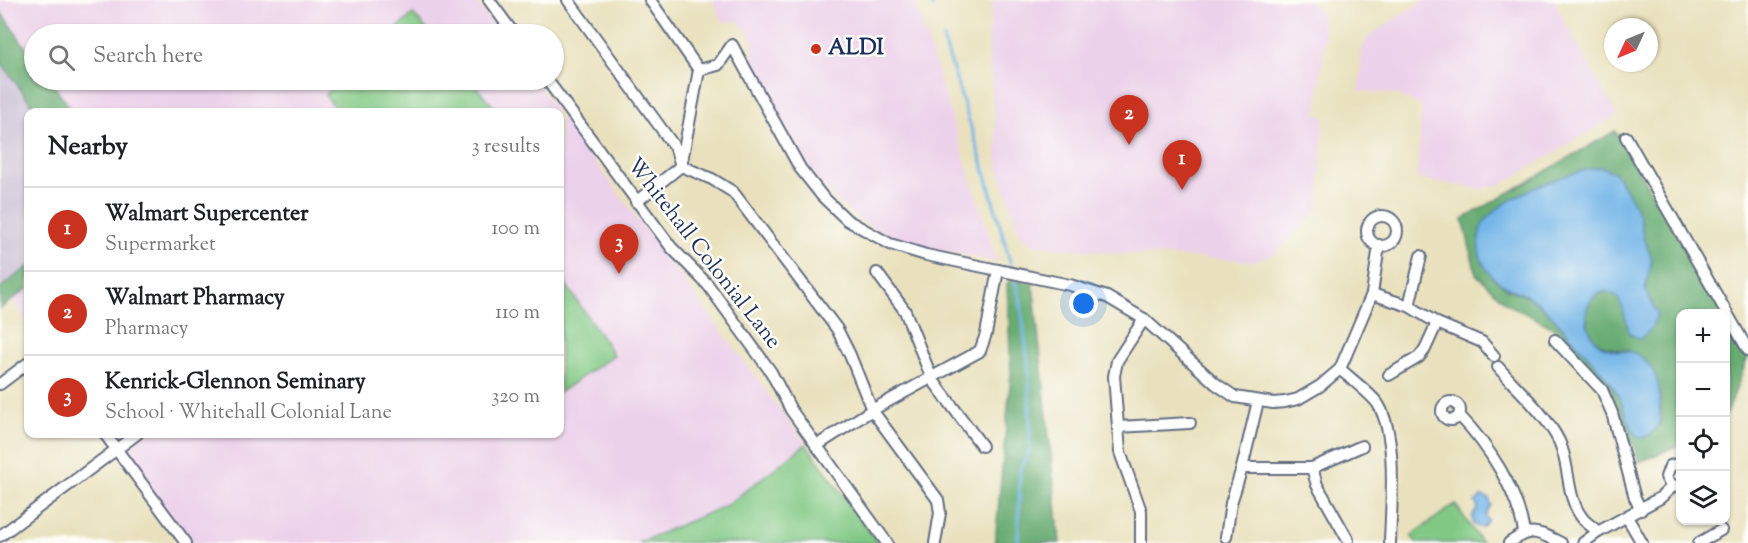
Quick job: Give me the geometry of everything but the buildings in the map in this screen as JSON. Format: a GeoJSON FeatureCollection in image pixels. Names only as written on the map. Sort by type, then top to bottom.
{"type":"FeatureCollection","features":[{"type":"Feature","properties":{"kind":"street"},"geometry":{"type":"LineString","coordinates":[[489,0],[507,24]]}},
{"type":"Feature","properties":{"kind":"street"},"geometry":{"type":"LineString","coordinates":[[568,0],[676,149],[681,166]]}},
{"type":"Feature","properties":{"kind":"street"},"geometry":{"type":"LineString","coordinates":[[636,202],[681,166],[699,70],[650,0]]}},
{"type":"Feature","properties":{"kind":"street"},"geometry":{"type":"LineString","coordinates":[[699,70],[718,65],[732,45],[800,168],[822,196],[847,220],[890,244],[926,255],[1070,285],[1107,297],[1144,319],[1216,384],[1235,397],[1286,402],[1298,399],[1320,386],[1340,369],[1372,294],[1379,245]]}},
{"type":"Feature","properties":{"kind":"street","name":"Whitehall Colonial Lane"},"geometry":{"type":"LineString","coordinates":[[554,90],[671,247],[708,285],[771,372],[791,410],[887,543]]}},
{"type":"Feature","properties":{"kind":"street"},"geometry":{"type":"LineString","coordinates":[[1626,137],[1748,350]]}},
{"type":"Feature","properties":{"kind":"street"},"geometry":{"type":"LineString","coordinates":[[681,166],[712,179],[734,192],[837,328],[872,410],[938,501],[940,513],[935,543]]}},
{"type":"Feature","properties":{"kind":"street"},"geometry":{"type":"LineString","coordinates":[[1409,306],[1421,256]]}},
{"type":"Feature","properties":{"kind":"street"},"geometry":{"type":"LineString","coordinates":[[816,446],[872,410],[980,351],[986,334],[998,270]]}},
{"type":"Feature","properties":{"kind":"street"},"geometry":{"type":"LineString","coordinates":[[877,273],[905,311],[932,379],[982,446]]}},
{"type":"Feature","properties":{"kind":"street"},"geometry":{"type":"LineString","coordinates":[[1372,294],[1409,306],[1437,323],[1482,342],[1542,417],[1558,441],[1572,496],[1583,519],[1598,532]]}},
{"type":"Feature","properties":{"kind":"street"},"geometry":{"type":"LineString","coordinates":[[1141,543],[1141,511],[1120,452],[1114,376],[1117,361],[1144,319]]}},
{"type":"Feature","properties":{"kind":"street"},"geometry":{"type":"LineString","coordinates":[[1389,375],[1419,357],[1437,323]]}},
{"type":"Feature","properties":{"kind":"street"},"geometry":{"type":"LineString","coordinates":[[1555,340],[1602,390],[1612,413],[1635,498],[1641,510]]}},
{"type":"Feature","properties":{"kind":"street"},"geometry":{"type":"LineString","coordinates":[[0,384],[24,366]]}},
{"type":"Feature","properties":{"kind":"street"},"geometry":{"type":"LineString","coordinates":[[1340,369],[1377,404],[1389,431],[1390,543]]}},
{"type":"Feature","properties":{"kind":"street"},"geometry":{"type":"LineString","coordinates":[[1226,537],[1231,503],[1258,401]]}},
{"type":"Feature","properties":{"kind":"street"},"geometry":{"type":"LineString","coordinates":[[1459,415],[1471,427],[1494,460],[1521,515],[1524,532]]}},
{"type":"Feature","properties":{"kind":"street"},"geometry":{"type":"LineString","coordinates":[[1118,427],[1190,423]]}},
{"type":"Feature","properties":{"kind":"street"},"geometry":{"type":"LineString","coordinates":[[108,438],[186,543]]}},
{"type":"Feature","properties":{"kind":"street"},"geometry":{"type":"LineString","coordinates":[[0,536],[132,438]]}},
{"type":"Feature","properties":{"kind":"street"},"geometry":{"type":"LineString","coordinates":[[1242,468],[1312,468],[1362,446]]}},
{"type":"Feature","properties":{"kind":"street"},"geometry":{"type":"LineString","coordinates":[[1676,464],[1670,466],[1666,473],[1667,481],[1676,486]]}},
{"type":"Feature","properties":{"kind":"street"},"geometry":{"type":"LineString","coordinates":[[1312,468],[1317,485],[1348,540]]}},
{"type":"Feature","properties":{"kind":"street"},"geometry":{"type":"LineString","coordinates":[[1583,543],[1598,532],[1641,510],[1676,487]]}},
{"type":"Feature","properties":{"kind":"street"},"geometry":{"type":"LineString","coordinates":[[1627,518],[1642,543]]}},
{"type":"Feature","properties":{"kind":"street"},"geometry":{"type":"LineString","coordinates":[[1700,543],[1721,530]]}},
{"type":"Feature","properties":{"kind":"street"},"geometry":{"type":"LineString","coordinates":[[1509,543],[1524,532],[1538,531],[1561,543]]}},
{"type":"Feature","properties":{"kind":"shaded area"},"geometry":{"type":"Polygon","coordinates":[[[0,0],[474,0],[492,24],[24,24],[24,45],[0,11],[0,0]]]}},
{"type":"Feature","properties":{"kind":"shaded area"},"geometry":{"type":"Polygon","coordinates":[[[712,0],[915,0],[997,262],[906,243],[862,221],[838,203],[804,160],[760,78],[753,64],[753,40],[737,21],[723,22],[712,0]]]}},
{"type":"Feature","properties":{"kind":"shaded area"},"geometry":{"type":"Polygon","coordinates":[[[993,0],[1309,0],[1320,11],[1325,39],[1316,115],[1324,116],[1318,210],[1275,254],[1254,261],[1115,253],[1035,245],[1020,235],[998,165],[988,38],[993,0]]]}},
{"type":"Feature","properties":{"kind":"shaded area"},"geometry":{"type":"Polygon","coordinates":[[[1424,0],[1555,0],[1617,115],[1502,184],[1480,189],[1417,179],[1422,106],[1396,94],[1359,91],[1362,49],[1369,36],[1424,0]]]}},
{"type":"Feature","properties":{"kind":"shaded area"},"geometry":{"type":"Polygon","coordinates":[[[0,62],[34,108],[24,108],[24,270],[0,288],[0,62]]]}},
{"type":"Feature","properties":{"kind":"shaded area"},"geometry":{"type":"Polygon","coordinates":[[[57,90],[541,90],[555,108],[70,108],[57,90]]]}},
{"type":"Feature","properties":{"kind":"shaded area"},"geometry":{"type":"Polygon","coordinates":[[[564,120],[806,444],[727,505],[638,543],[191,543],[114,438],[564,438],[564,120]]]}},
{"type":"Feature","properties":{"kind":"shaded area"},"geometry":{"type":"Polygon","coordinates":[[[24,291],[24,316],[12,299],[24,291]]]}},
{"type":"Feature","properties":{"kind":"green space"},"geometry":{"type":"Polygon","coordinates":[[[0,11],[24,45],[24,90],[57,90],[70,108],[34,108],[0,61],[0,11]]]}},
{"type":"Feature","properties":{"kind":"green space"},"geometry":{"type":"Polygon","coordinates":[[[413,14],[422,24],[402,24],[413,14]]]}},
{"type":"Feature","properties":{"kind":"green space"},"geometry":{"type":"Polygon","coordinates":[[[331,90],[479,90],[494,107],[336,108],[325,95],[331,90]]]}},
{"type":"Feature","properties":{"kind":"green space"},"geometry":{"type":"Polygon","coordinates":[[[1615,131],[1721,309],[1676,309],[1676,447],[1639,462],[1612,395],[1554,328],[1507,304],[1476,274],[1463,219],[1615,131]],[[1584,170],[1536,187],[1492,277],[1509,290],[1529,297],[1550,314],[1599,369],[1619,397],[1632,431],[1660,424],[1660,407],[1628,350],[1609,348],[1594,338],[1588,326],[1586,312],[1592,298],[1601,293],[1611,293],[1621,302],[1630,335],[1640,338],[1653,305],[1645,290],[1652,259],[1643,237],[1640,217],[1584,170]]]}},
{"type":"Feature","properties":{"kind":"green space"},"geometry":{"type":"Polygon","coordinates":[[[24,270],[24,291],[0,309],[0,288],[24,270]]]}},
{"type":"Feature","properties":{"kind":"green space"},"geometry":{"type":"Polygon","coordinates":[[[1011,280],[1033,283],[1060,543],[995,543],[1011,374],[1007,283],[1011,280]]]}},
{"type":"Feature","properties":{"kind":"green space"},"geometry":{"type":"Polygon","coordinates":[[[564,282],[614,355],[564,389],[564,282]]]}},
{"type":"Feature","properties":{"kind":"green space"},"geometry":{"type":"Polygon","coordinates":[[[1730,326],[1748,357],[1730,405],[1730,326]]]}},
{"type":"Feature","properties":{"kind":"green space"},"geometry":{"type":"Polygon","coordinates":[[[806,444],[878,543],[638,543],[727,505],[806,444]]]}},
{"type":"Feature","properties":{"kind":"green space"},"geometry":{"type":"Polygon","coordinates":[[[1455,504],[1482,543],[1417,543],[1411,536],[1455,504]]]}},
{"type":"Feature","properties":{"kind":"water"},"geometry":{"type":"Polygon","coordinates":[[[1600,167],[1614,172],[1628,193],[1640,217],[1643,237],[1652,259],[1645,290],[1657,314],[1652,328],[1640,339],[1630,334],[1621,303],[1613,294],[1601,292],[1597,294],[1588,305],[1586,318],[1590,332],[1598,343],[1610,349],[1638,355],[1649,365],[1656,376],[1659,394],[1659,423],[1652,433],[1640,439],[1630,424],[1618,395],[1596,365],[1541,306],[1494,278],[1484,265],[1479,250],[1480,234],[1484,223],[1508,202],[1539,186],[1600,167]]]}},
{"type":"Feature","properties":{"kind":"water"},"geometry":{"type":"Polygon","coordinates":[[[1482,496],[1489,498],[1491,505],[1485,516],[1488,520],[1483,527],[1478,527],[1473,524],[1472,517],[1478,507],[1475,502],[1482,496]]]}},
{"type":"Feature","properties":{"kind":"waterway"},"geometry":{"type":"LineString","coordinates":[[931,0],[933,6]]}},
{"type":"Feature","properties":{"kind":"waterway"},"geometry":{"type":"LineString","coordinates":[[943,38],[986,175],[1011,265]]}},
{"type":"Feature","properties":{"kind":"waterway"},"geometry":{"type":"LineString","coordinates":[[1015,282],[1020,298],[1029,371],[1030,449],[1020,469],[1018,543]]}},
{"type":"Feature","properties":{"kind":"place","name":"ALDI"},"geometry":{"type":"Point","coordinates":[816,49]}},
{"type":"Feature","properties":{"kind":"place","name":"Walmart Pharmacy"},"geometry":{"type":"Point","coordinates":[1129,145]}},
{"type":"Feature","properties":{"kind":"place","name":"Walmart Supercenter"},"geometry":{"type":"Point","coordinates":[1182,190]}},
{"type":"Feature","properties":{"kind":"place","name":"Kenrick-Glennon Seminary"},"geometry":{"type":"Point","coordinates":[619,274]}}]}
